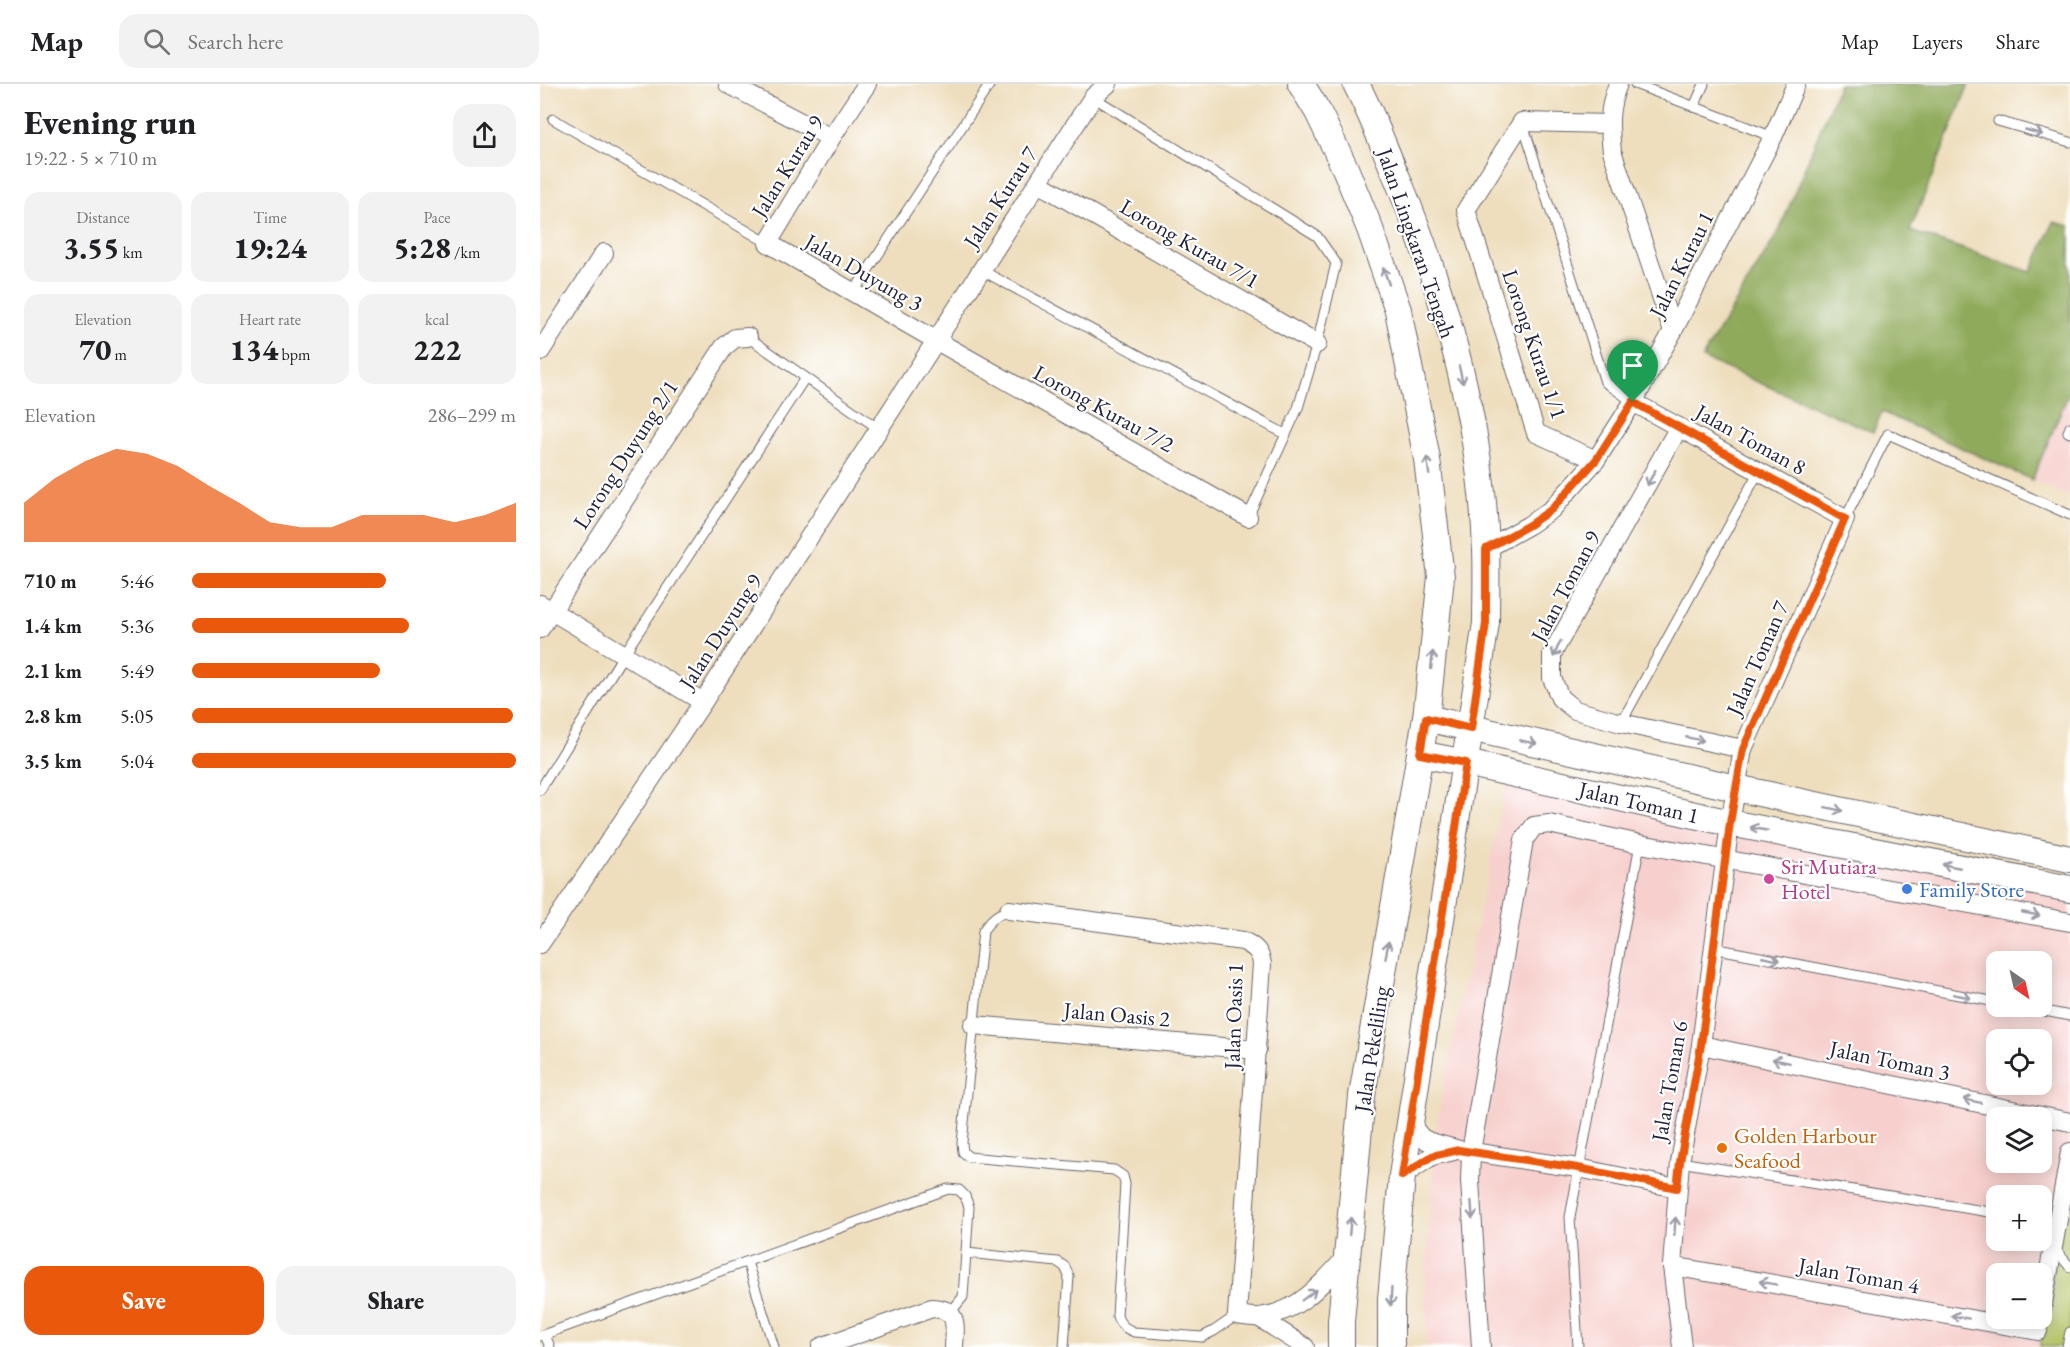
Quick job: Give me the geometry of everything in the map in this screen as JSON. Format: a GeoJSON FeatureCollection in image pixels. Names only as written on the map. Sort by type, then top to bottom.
{"type":"FeatureCollection","features":[{"type":"Feature","properties":{"kind":"street"},"geometry":{"type":"LineString","coordinates":[[728,84],[831,138]]}},
{"type":"Feature","properties":{"kind":"street","name":"Jalan Kurau 9"},"geometry":{"type":"LineString","coordinates":[[768,243],[831,138],[867,84]]}},
{"type":"Feature","properties":{"kind":"street","name":"Jalan Kurau 7"},"geometry":{"type":"LineString","coordinates":[[937,341],[1093,98],[1108,84]]}},
{"type":"Feature","properties":{"kind":"street","name":"Jalan Lingkaran Tengah"},"geometry":{"type":"LineString","coordinates":[[1300,84],[1318,112],[1345,168],[1398,310],[1427,459],[1441,577],[1420,754]]}},
{"type":"Feature","properties":{"kind":"street","name":"Jalan Lingkaran Tengah"},"geometry":{"type":"LineString","coordinates":[[1356,84],[1412,216],[1439,291],[1461,374],[1478,462],[1486,549],[1486,623],[1466,763]]}},
{"type":"Feature","properties":{"kind":"street"},"geometry":{"type":"LineString","coordinates":[[1618,84],[1611,101],[1609,124],[1612,151],[1673,331]]}},
{"type":"Feature","properties":{"kind":"street","name":"Jalan Kurau 1"},"geometry":{"type":"LineString","coordinates":[[1486,549],[1552,509],[1596,460],[1633,402],[1673,331],[1773,137],[1796,84]]}},
{"type":"Feature","properties":{"kind":"street"},"geometry":{"type":"LineString","coordinates":[[1522,122],[1609,124]]}},
{"type":"Feature","properties":{"kind":"street","name":"Lorong Kurau 1/1"},"geometry":{"type":"LineString","coordinates":[[1522,122],[1466,210],[1536,433],[1596,460]]}},
{"type":"Feature","properties":{"kind":"street","name":"Lorong Kurau 7/1"},"geometry":{"type":"LineString","coordinates":[[1038,183],[1317,344]]}},
{"type":"Feature","properties":{"kind":"street","name":"Jalan Duyung 3"},"geometry":{"type":"LineString","coordinates":[[768,243],[937,341]]}},
{"type":"Feature","properties":{"kind":"street"},"geometry":{"type":"LineString","coordinates":[[540,352],[604,252]]}},
{"type":"Feature","properties":{"kind":"street","name":"Lorong Duyung 2/1"},"geometry":{"type":"LineString","coordinates":[[546,607],[724,347],[735,338],[748,336]]}},
{"type":"Feature","properties":{"kind":"street","name":"Jalan Duyung 9"},"geometry":{"type":"LineString","coordinates":[[540,944],[703,702],[937,341]]}},
{"type":"Feature","properties":{"kind":"street","name":"Lorong Kurau 7/2"},"geometry":{"type":"LineString","coordinates":[[937,341],[1248,517]]}},
{"type":"Feature","properties":{"kind":"street","name":"Jalan Toman 8"},"geometry":{"type":"LineString","coordinates":[[1633,402],[1845,519]]}},
{"type":"Feature","properties":{"kind":"street","name":"Jalan Toman 9"},"geometry":{"type":"LineString","coordinates":[[1679,427],[1552,654],[1552,678],[1560,698],[1575,711],[1743,749]]}},
{"type":"Feature","properties":{"kind":"street","name":"Jalan Toman 7"},"geometry":{"type":"LineString","coordinates":[[1730,823],[1743,749],[1845,519]]}},
{"type":"Feature","properties":{"kind":"street"},"geometry":{"type":"LineString","coordinates":[[540,629],[546,607],[703,702]]}},
{"type":"Feature","properties":{"kind":"street","name":"Jalan Toman 1"},"geometry":{"type":"LineString","coordinates":[[1426,718],[1736,788],[2070,859]]}},
{"type":"Feature","properties":{"kind":"street","name":"Jalan Toman 1"},"geometry":{"type":"LineString","coordinates":[[1420,754],[1730,823],[2070,889]]}},
{"type":"Feature","properties":{"kind":"street","name":"Jalan Pekeliling"},"geometry":{"type":"LineString","coordinates":[[1341,1347],[1341,1321],[1362,1096],[1420,754]]}},
{"type":"Feature","properties":{"kind":"street"},"geometry":{"type":"LineString","coordinates":[[1391,1347],[1391,1299],[1402,1176],[1466,763]]}},
{"type":"Feature","properties":{"kind":"street","name":"Jalan Toman 6"},"geometry":{"type":"LineString","coordinates":[[1682,1347],[1672,1266],[1677,1188],[1701,1045],[1730,823]]}},
{"type":"Feature","properties":{"kind":"street"},"geometry":{"type":"LineString","coordinates":[[1481,1347],[1470,1181],[1465,1151],[1524,840],[1534,826],[1549,824],[1640,844],[2070,922]]}},
{"type":"Feature","properties":{"kind":"street"},"geometry":{"type":"LineString","coordinates":[[1978,904],[1982,872]]}},
{"type":"Feature","properties":{"kind":"street","name":"Jalan Oasis 1"},"geometry":{"type":"LineString","coordinates":[[1009,910],[1243,941],[1253,946],[1260,954],[1262,964],[1257,1050],[1237,1315]]}},
{"type":"Feature","properties":{"kind":"street","name":"Jalan Oasis 2"},"geometry":{"type":"LineString","coordinates":[[973,1025],[1257,1050]]}},
{"type":"Feature","properties":{"kind":"street","name":"Jalan Toman 3"},"geometry":{"type":"LineString","coordinates":[[1701,1045],[2070,1122]]}},
{"type":"Feature","properties":{"kind":"street"},"geometry":{"type":"LineString","coordinates":[[1410,1124],[1422,1138],[1430,1142],[1465,1151],[1578,1168],[1677,1188]]}},
{"type":"Feature","properties":{"kind":"street"},"geometry":{"type":"LineString","coordinates":[[1402,1176],[1432,1156],[1465,1151]]}},
{"type":"Feature","properties":{"kind":"street"},"geometry":{"type":"LineString","coordinates":[[2052,1212],[2070,1152]]}},
{"type":"Feature","properties":{"kind":"street"},"geometry":{"type":"LineString","coordinates":[[1260,1318],[1293,1307],[1305,1299],[1318,1289],[1347,1256]]}},
{"type":"Feature","properties":{"kind":"street","name":"Jalan Toman 4"},"geometry":{"type":"LineString","coordinates":[[1672,1266],[2038,1332]]}},
{"type":"Feature","properties":{"kind":"street"},"geometry":{"type":"LineString","coordinates":[[821,1347],[932,1308],[942,1308],[950,1313],[956,1323],[954,1347]]}},
{"type":"Feature","properties":{"kind":"street"},"geometry":{"type":"LineString","coordinates":[[1237,1315],[1260,1318],[1305,1347]]}},
{"type":"Feature","properties":{"kind":"lane"},"geometry":{"type":"LineString","coordinates":[[853,293],[990,84]]}},
{"type":"Feature","properties":{"kind":"lane"},"geometry":{"type":"LineString","coordinates":[[1635,84],[1773,137]]}},
{"type":"Feature","properties":{"kind":"lane"},"geometry":{"type":"LineString","coordinates":[[1694,107],[1704,84]]}},
{"type":"Feature","properties":{"kind":"lane"},"geometry":{"type":"LineString","coordinates":[[1093,98],[1317,236],[1335,263],[1317,344],[1298,408],[1248,517]]}},
{"type":"Feature","properties":{"kind":"lane"},"geometry":{"type":"LineString","coordinates":[[553,119],[768,243]]}},
{"type":"Feature","properties":{"kind":"lane"},"geometry":{"type":"LineString","coordinates":[[1998,121],[2070,142]]}},
{"type":"Feature","properties":{"kind":"lane"},"geometry":{"type":"LineString","coordinates":[[1522,122],[1605,382],[1633,402]]}},
{"type":"Feature","properties":{"kind":"lane"},"geometry":{"type":"LineString","coordinates":[[981,270],[1286,434]]}},
{"type":"Feature","properties":{"kind":"lane"},"geometry":{"type":"LineString","coordinates":[[748,336],[879,429]]}},
{"type":"Feature","properties":{"kind":"lane"},"geometry":{"type":"LineString","coordinates":[[540,790],[624,654],[805,378]]}},
{"type":"Feature","properties":{"kind":"lane"},"geometry":{"type":"LineString","coordinates":[[2070,427],[2068,432],[2070,433]]}},
{"type":"Feature","properties":{"kind":"lane"},"geometry":{"type":"LineString","coordinates":[[1845,519],[1888,434],[2070,515]]}},
{"type":"Feature","properties":{"kind":"lane"},"geometry":{"type":"LineString","coordinates":[[1621,723],[1759,471]]}},
{"type":"Feature","properties":{"kind":"lane"},"geometry":{"type":"LineString","coordinates":[[1578,1347],[1570,1217],[1640,844]]}},
{"type":"Feature","properties":{"kind":"lane"},"geometry":{"type":"LineString","coordinates":[[1009,910],[999,913],[990,920],[983,931],[962,1143],[963,1152],[969,1157],[1114,1170],[1123,1176],[1125,1184],[1117,1316],[1119,1323],[1125,1328],[1134,1332],[1202,1337],[1237,1315]]}},
{"type":"Feature","properties":{"kind":"lane"},"geometry":{"type":"LineString","coordinates":[[1713,948],[1986,1000]]}},
{"type":"Feature","properties":{"kind":"lane"},"geometry":{"type":"LineString","coordinates":[[2052,1012],[2070,1016]]}},
{"type":"Feature","properties":{"kind":"lane"},"geometry":{"type":"LineString","coordinates":[[1680,1162],[1986,1211]]}},
{"type":"Feature","properties":{"kind":"lane"},"geometry":{"type":"LineString","coordinates":[[550,1347],[542,1336],[948,1189],[959,1190],[965,1196],[969,1207],[963,1298],[950,1313]]}},
{"type":"Feature","properties":{"kind":"lane"},"geometry":{"type":"LineString","coordinates":[[2052,1246],[2070,1267]]}},
{"type":"Feature","properties":{"kind":"lane"},"geometry":{"type":"LineString","coordinates":[[966,1253],[1058,1262],[1065,1267],[1069,1276],[1064,1347]]}},
{"type":"Feature","properties":{"kind":"lane"},"geometry":{"type":"LineString","coordinates":[[747,1262],[774,1347]]}},
{"type":"Feature","properties":{"kind":"lane"},"geometry":{"type":"LineString","coordinates":[[2067,1347],[2070,1332]]}},
{"type":"Feature","properties":{"kind":"shaded area"},"geometry":{"type":"Polygon","coordinates":[[[2070,390],[2070,496],[2032,480],[2070,390]]]}},
{"type":"Feature","properties":{"kind":"shaded area"},"geometry":{"type":"Polygon","coordinates":[[[1507,780],[2070,896],[2070,1347],[1428,1347],[1425,1290],[1437,1121],[1507,780]]]}},
{"type":"Feature","properties":{"kind":"green space"},"geometry":{"type":"Polygon","coordinates":[[[1839,84],[1969,84],[1910,231],[2031,272],[2054,222],[2070,226],[2070,390],[2032,480],[1882,412],[1873,432],[1702,358],[1779,231],[1839,84]]]}},
{"type":"Feature","properties":{"kind":"green space"},"geometry":{"type":"Polygon","coordinates":[[[2070,1187],[2070,1347],[2040,1347],[2043,1329],[2052,1329],[2052,1276],[2070,1187]]]}},
{"type":"Feature","properties":{"kind":"place","name":"Sri Mutiara Hotel"},"geometry":{"type":"Point","coordinates":[1769,879]}},
{"type":"Feature","properties":{"kind":"place","name":"Family Store"},"geometry":{"type":"Point","coordinates":[1907,889]}},
{"type":"Feature","properties":{"kind":"place","name":"Golden Harbour Seafood"},"geometry":{"type":"Point","coordinates":[1722,1148]}},
{"type":"Feature","properties":{"kind":"route"},"geometry":{"type":"LineString","coordinates":[[1633,402],[1845,519],[1743,749],[1730,823],[1701,1045],[1677,1188],[1578,1168],[1459,1150],[1432,1156],[1402,1176],[1466,763],[1420,754],[1426,718],[1471,729],[1486,623],[1486,549],[1552,509],[1596,460],[1633,402]]}}]}
